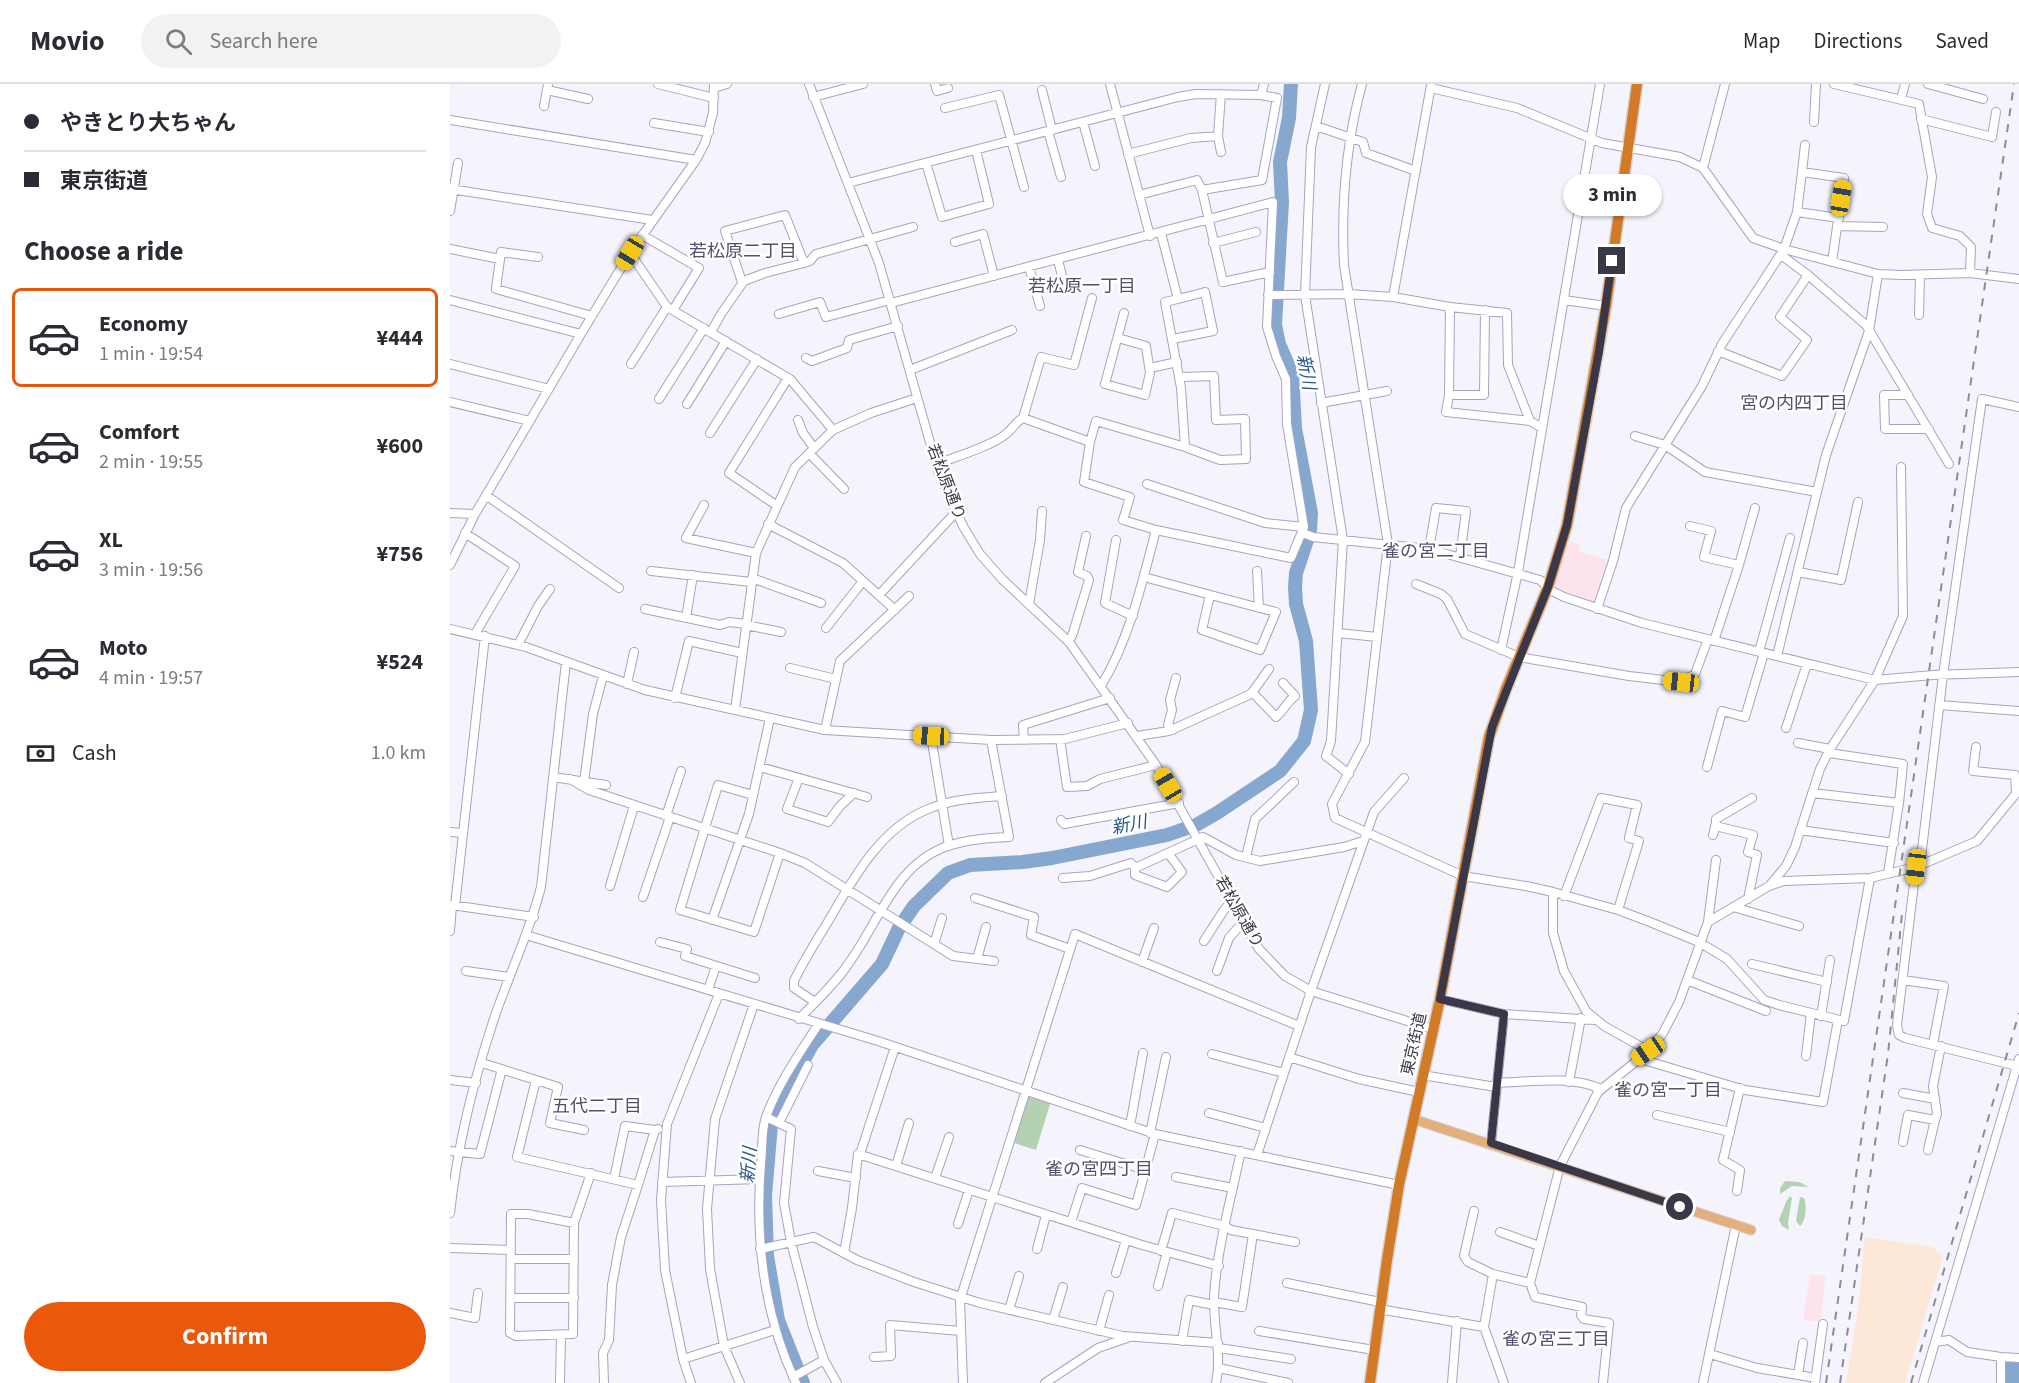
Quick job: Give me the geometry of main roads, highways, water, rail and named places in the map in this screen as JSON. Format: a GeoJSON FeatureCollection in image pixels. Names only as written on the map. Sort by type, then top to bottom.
{"type":"FeatureCollection","features":[{"type":"Feature","properties":{"kind":"highway","name":"東京街道"},"geometry":{"type":"LineString","coordinates":[[1370,1383],[1399,1185],[1440,999],[1489,737],[1548,587],[1567,525],[1606,306],[1637,84]]}},
{"type":"Feature","properties":{"kind":"main road"},"geometry":{"type":"LineString","coordinates":[[1413,1119],[1751,1230]]}},
{"type":"Feature","properties":{"kind":"water"},"geometry":{"type":"Polygon","coordinates":[[[2004,1360],[2019,1361],[2019,1383],[2004,1383],[2004,1360]]]}},
{"type":"Feature","properties":{"kind":"waterway","name":"新川"},"geometry":{"type":"LineString","coordinates":[[803,1383],[778,1320],[767,1256],[765,1195],[771,1125],[812,1045],[882,964],[899,928],[914,906],[948,873],[970,865],[1052,858],[1167,835],[1196,825],[1280,771],[1304,741],[1311,710],[1306,641],[1296,604],[1295,587],[1296,573],[1310,531],[1311,513],[1295,428],[1292,374],[1279,344],[1275,325],[1282,202],[1280,162],[1289,118],[1291,84]]}},
{"type":"Feature","properties":{"kind":"railway"},"geometry":{"type":"LineString","coordinates":[[1826,1383],[2014,84]]}},
{"type":"Feature","properties":{"kind":"railway"},"geometry":{"type":"LineString","coordinates":[[1840,1383],[1888,1054],[1902,914]]}},
{"type":"Feature","properties":{"kind":"railway"},"geometry":{"type":"LineString","coordinates":[[1911,1383],[2019,1013]]}},
{"type":"Feature","properties":{"kind":"district","name":"若松原二丁目"},"geometry":{"type":"Point","coordinates":[743,251]}},
{"type":"Feature","properties":{"kind":"district","name":"若松原一丁目"},"geometry":{"type":"Point","coordinates":[1082,286]}},
{"type":"Feature","properties":{"kind":"district","name":"宮の内四丁目"},"geometry":{"type":"Point","coordinates":[1794,403]}},
{"type":"Feature","properties":{"kind":"district","name":"雀の宮二丁目"},"geometry":{"type":"Point","coordinates":[1436,551]}},
{"type":"Feature","properties":{"kind":"district","name":"雀の宮一丁目"},"geometry":{"type":"Point","coordinates":[1668,1090]}},
{"type":"Feature","properties":{"kind":"district","name":"五代二丁目"},"geometry":{"type":"Point","coordinates":[597,1106]}},
{"type":"Feature","properties":{"kind":"district","name":"雀の宮四丁目"},"geometry":{"type":"Point","coordinates":[1099,1169]}},
{"type":"Feature","properties":{"kind":"district","name":"雀の宮三丁目"},"geometry":{"type":"Point","coordinates":[1556,1339]}}]}
